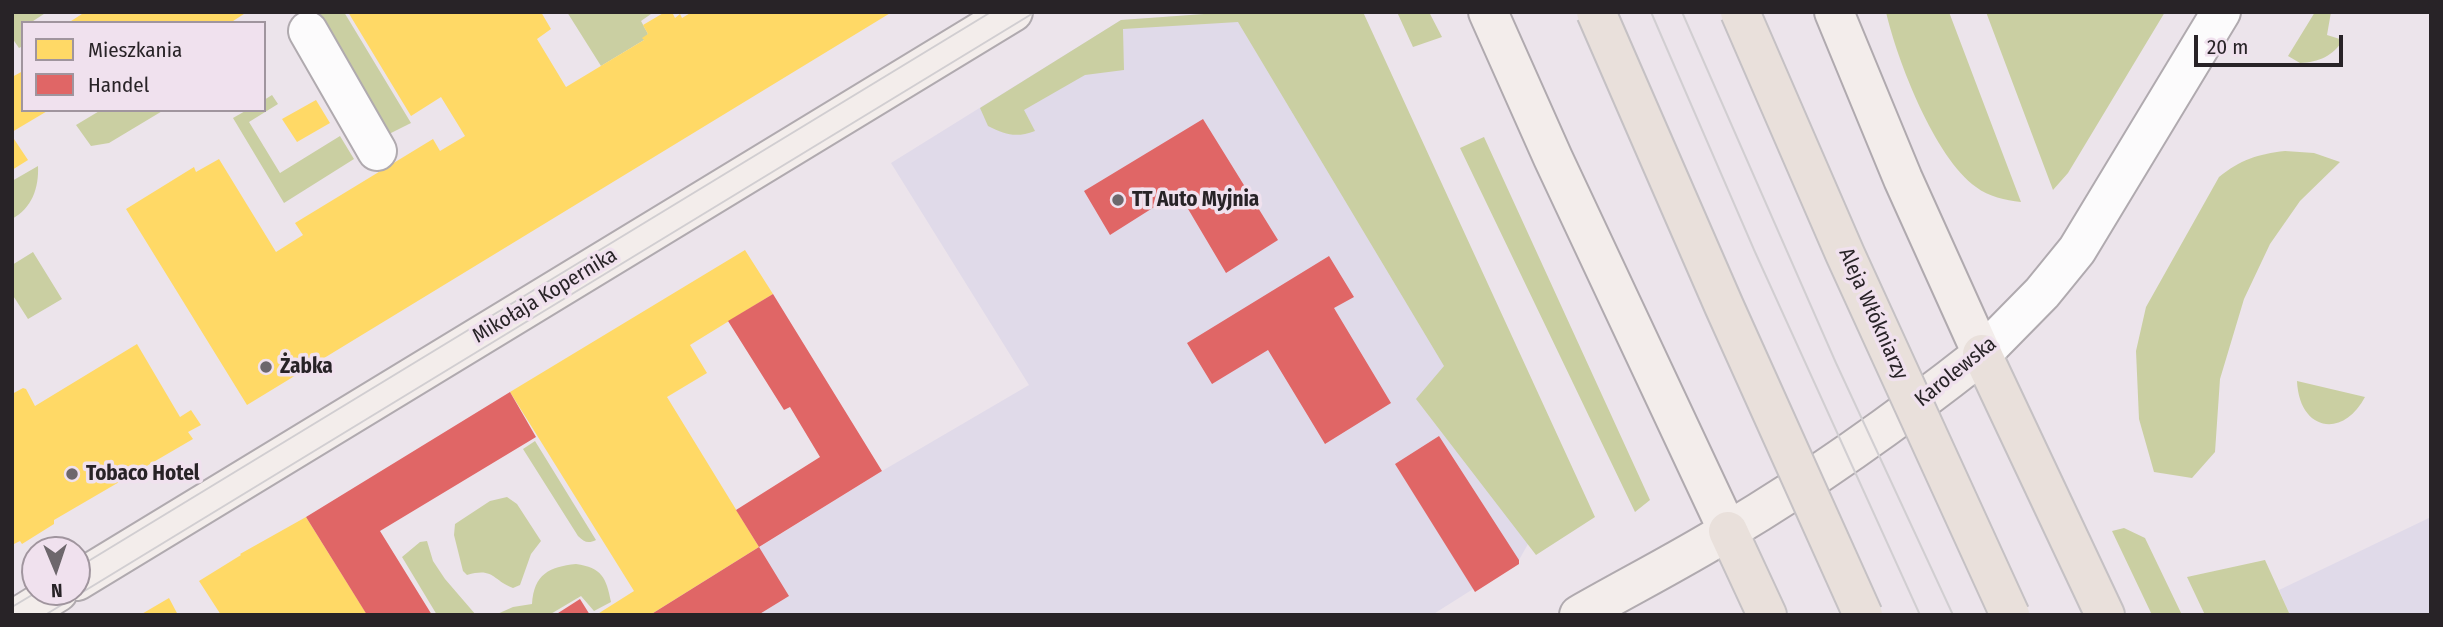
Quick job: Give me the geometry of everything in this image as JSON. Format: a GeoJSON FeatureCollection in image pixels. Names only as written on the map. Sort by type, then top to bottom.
{"type":"FeatureCollection","features":[{"type":"Feature","properties":{"kind":"main road"},"geometry":{"type":"LineString","coordinates":[[1596,12],[1863,615]]}},
{"type":"Feature","properties":{"kind":"main road","name":"Aleja Włókniarzy"},"geometry":{"type":"LineString","coordinates":[[1740,12],[1845,254],[2010,615]]}},
{"type":"Feature","properties":{"kind":"main road"},"geometry":{"type":"LineString","coordinates":[[1982,354],[2105,615]]}},
{"type":"Feature","properties":{"kind":"main road"},"geometry":{"type":"LineString","coordinates":[[1728,531],[1767,615]]}},
{"type":"Feature","properties":{"kind":"street","name":"Mikołaja Kopernika"},"geometry":{"type":"LineString","coordinates":[[91,572],[1013,12]]}},
{"type":"Feature","properties":{"kind":"street"},"geometry":{"type":"LineString","coordinates":[[1834,12],[1903,178],[1982,354]]}},
{"type":"Feature","properties":{"kind":"street","name":"Karolewska"},"geometry":{"type":"LineString","coordinates":[[1579,615],[1728,531],[1871,439],[1982,354],[2042,293],[2077,250],[2221,12]]}},
{"type":"Feature","properties":{"kind":"street"},"geometry":{"type":"LineString","coordinates":[[1488,13],[1728,531]]}},
{"type":"Feature","properties":{"kind":"street"},"geometry":{"type":"LineString","coordinates":[[307,31],[377,152]]}},
{"type":"Feature","properties":{"kind":"shaded area"},"geometry":{"type":"Polygon","coordinates":[[[1232,12],[1278,12],[1542,519],[1519,560],[1432,615],[650,615],[882,471],[1029,385],[891,163],[1121,20],[1232,12]]]}},
{"type":"Feature","properties":{"kind":"shaded area"},"geometry":{"type":"Polygon","coordinates":[[[2431,517],[2431,615],[2290,615],[2279,590],[2431,517]]]}},
{"type":"Feature","properties":{"kind":"green space"},"geometry":{"type":"Polygon","coordinates":[[[12,12],[47,12],[33,21],[21,21],[21,47],[19,48],[12,38],[12,12]]]}},
{"type":"Feature","properties":{"kind":"green space"},"geometry":{"type":"Polygon","coordinates":[[[308,12],[344,12],[411,123],[387,135],[308,12]]]}},
{"type":"Feature","properties":{"kind":"green space"},"geometry":{"type":"Polygon","coordinates":[[[567,12],[651,14],[641,21],[648,34],[644,40],[601,66],[567,12]]]}},
{"type":"Feature","properties":{"kind":"green space"},"geometry":{"type":"Polygon","coordinates":[[[1232,12],[1363,12],[1595,517],[1536,555],[1416,399],[1444,366],[1238,22],[1123,29],[1124,70],[1085,75],[1024,110],[1035,131],[1017,135],[1000,132],[988,126],[980,108],[1121,20],[1232,12]]]}},
{"type":"Feature","properties":{"kind":"green space"},"geometry":{"type":"Polygon","coordinates":[[[1397,12],[1429,12],[1442,37],[1413,47],[1397,12]]]}},
{"type":"Feature","properties":{"kind":"green space"},"geometry":{"type":"Polygon","coordinates":[[[1886,12],[1949,12],[2021,202],[1997,198],[1976,187],[1946,154],[1932,132],[1908,81],[1886,12]]]}},
{"type":"Feature","properties":{"kind":"green space"},"geometry":{"type":"Polygon","coordinates":[[[1986,12],[2165,12],[2068,173],[2053,190],[1986,12]]]}},
{"type":"Feature","properties":{"kind":"green space"},"geometry":{"type":"Polygon","coordinates":[[[2315,12],[2331,12],[2327,35],[2343,40],[2325,57],[2300,63],[2288,56],[2315,12]]]}},
{"type":"Feature","properties":{"kind":"green space"},"geometry":{"type":"Polygon","coordinates":[[[272,95],[278,104],[266,111],[266,99],[272,95]]]}},
{"type":"Feature","properties":{"kind":"green space"},"geometry":{"type":"Polygon","coordinates":[[[98,112],[161,112],[109,143],[91,146],[76,125],[98,112]]]}},
{"type":"Feature","properties":{"kind":"green space"},"geometry":{"type":"Polygon","coordinates":[[[244,112],[265,112],[249,122],[280,173],[340,136],[354,159],[284,203],[233,118],[244,112]]]}},
{"type":"Feature","properties":{"kind":"green space"},"geometry":{"type":"Polygon","coordinates":[[[1484,137],[1650,500],[1635,512],[1460,148],[1484,137]]]}},
{"type":"Feature","properties":{"kind":"green space"},"geometry":{"type":"Polygon","coordinates":[[[2285,151],[2314,153],[2340,162],[2300,201],[2270,244],[2244,299],[2220,379],[2215,452],[2192,478],[2154,472],[2139,419],[2136,351],[2146,307],[2219,177],[2250,159],[2285,151]]]}},
{"type":"Feature","properties":{"kind":"green space"},"geometry":{"type":"Polygon","coordinates":[[[38,166],[33,197],[25,209],[12,219],[12,181],[38,166]]]}},
{"type":"Feature","properties":{"kind":"green space"},"geometry":{"type":"Polygon","coordinates":[[[33,252],[62,299],[28,319],[12,294],[12,265],[33,252]]]}},
{"type":"Feature","properties":{"kind":"green space"},"geometry":{"type":"Polygon","coordinates":[[[2297,381],[2365,397],[2356,411],[2345,420],[2323,424],[2313,419],[2305,410],[2297,381]]]}},
{"type":"Feature","properties":{"kind":"green space"},"geometry":{"type":"Polygon","coordinates":[[[535,441],[596,540],[586,542],[578,536],[523,449],[535,441]]]}},
{"type":"Feature","properties":{"kind":"green space"},"geometry":{"type":"Polygon","coordinates":[[[507,497],[517,504],[541,541],[531,554],[520,585],[513,588],[488,573],[467,575],[463,571],[454,535],[455,524],[490,501],[507,497]]]}},
{"type":"Feature","properties":{"kind":"green space"},"geometry":{"type":"Polygon","coordinates":[[[2124,528],[2145,538],[2182,615],[2152,615],[2112,531],[2124,528]]]}},
{"type":"Feature","properties":{"kind":"green space"},"geometry":{"type":"Polygon","coordinates":[[[427,541],[433,561],[476,615],[437,615],[402,557],[420,542],[427,541]]]}},
{"type":"Feature","properties":{"kind":"green space"},"geometry":{"type":"Polygon","coordinates":[[[2265,560],[2290,615],[2205,615],[2187,577],[2265,560]]]}},
{"type":"Feature","properties":{"kind":"green space"},"geometry":{"type":"Polygon","coordinates":[[[576,564],[592,568],[601,575],[611,602],[594,611],[581,596],[549,615],[495,615],[513,607],[532,604],[536,586],[545,574],[558,567],[576,564]]]}},
{"type":"Feature","properties":{"kind":"building: Mieszkania"},"geometry":{"type":"Polygon","coordinates":[[[85,12],[247,12],[233,21],[71,21],[85,12]]]}},
{"type":"Feature","properties":{"kind":"building: Mieszkania"},"geometry":{"type":"Polygon","coordinates":[[[348,12],[541,12],[551,29],[537,39],[566,87],[644,40],[642,38],[648,34],[643,25],[665,12],[672,12],[675,18],[680,14],[682,18],[692,12],[892,12],[247,405],[126,209],[194,167],[196,172],[219,159],[276,252],[303,235],[295,223],[433,139],[440,151],[465,136],[441,97],[411,116],[348,12]]]}},
{"type":"Feature","properties":{"kind":"building: Mieszkania"},"geometry":{"type":"Polygon","coordinates":[[[21,72],[21,112],[46,112],[12,132],[12,77],[21,72]]]}},
{"type":"Feature","properties":{"kind":"building: Mieszkania"},"geometry":{"type":"Polygon","coordinates":[[[316,100],[330,123],[297,142],[282,119],[316,100]]]}},
{"type":"Feature","properties":{"kind":"building: Mieszkania"},"geometry":{"type":"Polygon","coordinates":[[[12,136],[28,160],[12,170],[12,136]]]}},
{"type":"Feature","properties":{"kind":"building: Mieszkania"},"geometry":{"type":"Polygon","coordinates":[[[745,250],[773,294],[690,345],[707,373],[667,397],[759,547],[650,615],[596,615],[634,591],[510,392],[745,250]]]}},
{"type":"Feature","properties":{"kind":"building: Mieszkania","name":"Tobaco Hotel"},"geometry":{"type":"Polygon","coordinates":[[[137,344],[180,417],[191,410],[201,425],[188,432],[193,439],[54,520],[54,524],[35,536],[21,536],[21,542],[12,545],[12,394],[26,389],[35,406],[137,344]]]}},
{"type":"Feature","properties":{"kind":"building: Mieszkania"},"geometry":{"type":"Polygon","coordinates":[[[306,517],[366,613],[221,615],[199,581],[240,554],[306,517]]]}},
{"type":"Feature","properties":{"kind":"building: Mieszkania"},"geometry":{"type":"Polygon","coordinates":[[[169,598],[178,615],[140,615],[169,598]]]}},
{"type":"Feature","properties":{"kind":"building: Handel"},"geometry":{"type":"Polygon","coordinates":[[[1203,119],[1278,240],[1226,273],[1178,192],[1110,235],[1084,191],[1203,119]]]}},
{"type":"Feature","properties":{"kind":"building: Handel"},"geometry":{"type":"Polygon","coordinates":[[[1329,256],[1354,297],[1334,308],[1391,403],[1325,444],[1268,350],[1212,384],[1187,343],[1329,256]]]}},
{"type":"Feature","properties":{"kind":"building: Handel"},"geometry":{"type":"Polygon","coordinates":[[[773,294],[882,471],[759,547],[736,510],[820,457],[790,407],[784,410],[728,321],[773,294]]]}},
{"type":"Feature","properties":{"kind":"building: Handel"},"geometry":{"type":"Polygon","coordinates":[[[510,392],[536,437],[380,531],[432,615],[367,615],[306,517],[510,392]]]}},
{"type":"Feature","properties":{"kind":"building: Handel"},"geometry":{"type":"Polygon","coordinates":[[[1439,436],[1519,560],[1519,564],[1475,592],[1395,464],[1439,436]]]}},
{"type":"Feature","properties":{"kind":"building: Handel"},"geometry":{"type":"Polygon","coordinates":[[[759,547],[789,596],[758,615],[650,615],[759,547]]]}},
{"type":"Feature","properties":{"kind":"building: Handel"},"geometry":{"type":"Polygon","coordinates":[[[580,599],[590,615],[555,615],[580,599]]]}},
{"type":"Feature","properties":{"kind":"tram line"},"geometry":{"type":"LineString","coordinates":[[91,559],[991,12]]}},
{"type":"Feature","properties":{"kind":"tram line"},"geometry":{"type":"LineString","coordinates":[[45,615],[1035,12]]}},
{"type":"Feature","properties":{"kind":"tram line"},"geometry":{"type":"LineString","coordinates":[[1651,12],[1755,252],[1920,615]]}},
{"type":"Feature","properties":{"kind":"tram line"},"geometry":{"type":"LineString","coordinates":[[1682,12],[1836,363],[1953,615]]}},
{"type":"Feature","properties":{"kind":"tram line"},"geometry":{"type":"LineString","coordinates":[[12,607],[21,602]]}},
{"type":"Feature","properties":{"kind":"place","name":"TT Auto Myjnia"},"geometry":{"type":"Point","coordinates":[1118,200]}},
{"type":"Feature","properties":{"kind":"place","name":"Żabka"},"geometry":{"type":"Point","coordinates":[266,367]}},
{"type":"Feature","properties":{"kind":"place","name":"Tobaco Hotel"},"geometry":{"type":"Point","coordinates":[72,474]}}]}
